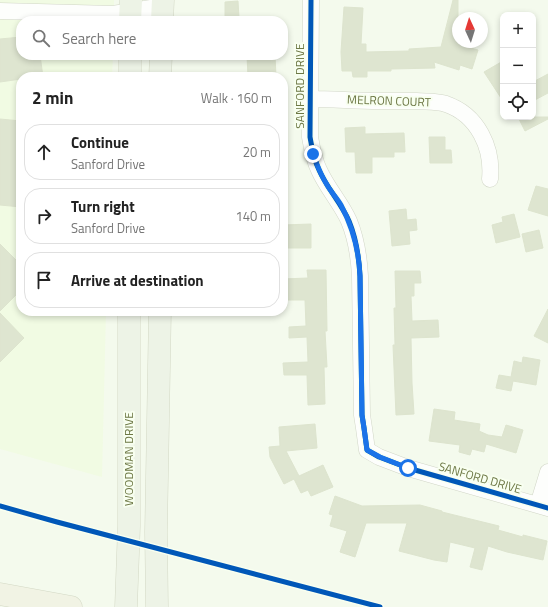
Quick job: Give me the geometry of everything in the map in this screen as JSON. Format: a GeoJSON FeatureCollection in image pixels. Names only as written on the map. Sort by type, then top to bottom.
{"type":"FeatureCollection","features":[{"type":"Feature","properties":{"kind":"highway"},"geometry":{"type":"LineString","coordinates":[[0,594],[71,607]]}},
{"type":"Feature","properties":{"kind":"main road"},"geometry":{"type":"LineString","coordinates":[[130,60],[130,72]]}},
{"type":"Feature","properties":{"kind":"main road"},"geometry":{"type":"LineString","coordinates":[[160,72],[161,60]]}},
{"type":"Feature","properties":{"kind":"main road","name":"WOODMAN DRIVE"},"geometry":{"type":"LineString","coordinates":[[126,607],[129,526],[129,316]]}},
{"type":"Feature","properties":{"kind":"main road"},"geometry":{"type":"LineString","coordinates":[[156,607],[160,316]]}},
{"type":"Feature","properties":{"kind":"street","name":"SANFORD DRIVE"},"geometry":{"type":"LineString","coordinates":[[311,0],[309,99],[310,137],[313,154],[319,170],[340,204],[356,241],[360,276],[362,415],[367,450],[408,468],[543,506]]}},
{"type":"Feature","properties":{"kind":"street"},"geometry":{"type":"LineString","coordinates":[[0,11],[113,14],[146,8]]}},
{"type":"Feature","properties":{"kind":"street","name":"MELRON COURT"},"geometry":{"type":"LineString","coordinates":[[309,99],[433,102],[446,104],[464,114],[478,128],[485,140],[489,153],[490,179]]}},
{"type":"Feature","properties":{"kind":"street"},"geometry":{"type":"LineString","coordinates":[[543,506],[548,472]]}},
{"type":"Feature","properties":{"kind":"shaded area"},"geometry":{"type":"Polygon","coordinates":[[[0,0],[114,0],[114,16],[16,16],[16,60],[113,60],[112,72],[16,72],[16,316],[106,316],[102,477],[0,449],[0,0]]]}},
{"type":"Feature","properties":{"kind":"building"},"geometry":{"type":"Polygon","coordinates":[[[453,0],[458,0],[458,12],[452,12],[452,48],[471,48],[478,50],[472,69],[460,65],[459,70],[434,62],[435,68],[367,71],[367,77],[353,77],[352,71],[342,71],[341,52],[344,7],[363,8],[361,44],[366,44],[366,52],[409,51],[409,49],[441,47],[453,0]]]}},
{"type":"Feature","properties":{"kind":"building"},"geometry":{"type":"Polygon","coordinates":[[[238,1],[239,16],[225,16],[225,2],[238,1]]]}},
{"type":"Feature","properties":{"kind":"building"},"geometry":{"type":"Polygon","coordinates":[[[16,37],[16,60],[41,60],[42,72],[16,72],[16,80],[0,82],[0,39],[16,37]]]}},
{"type":"Feature","properties":{"kind":"building"},"geometry":{"type":"Polygon","coordinates":[[[247,60],[275,60],[276,72],[248,72],[247,60]]]}},
{"type":"Feature","properties":{"kind":"building"},"geometry":{"type":"Polygon","coordinates":[[[500,63],[500,96],[484,72],[500,63]]]}},
{"type":"Feature","properties":{"kind":"building"},"geometry":{"type":"Polygon","coordinates":[[[548,74],[548,93],[536,99],[536,84],[536,80],[548,74]]]}},
{"type":"Feature","properties":{"kind":"building"},"geometry":{"type":"Polygon","coordinates":[[[536,117],[548,117],[548,119],[525,131],[520,120],[536,120],[536,117]]]}},
{"type":"Feature","properties":{"kind":"building"},"geometry":{"type":"Polygon","coordinates":[[[0,119],[16,121],[16,207],[0,205],[0,119]]]}},
{"type":"Feature","properties":{"kind":"building"},"geometry":{"type":"Polygon","coordinates":[[[365,127],[365,134],[404,133],[405,152],[394,152],[394,157],[372,157],[372,173],[356,173],[355,152],[346,152],[345,128],[365,127]]]}},
{"type":"Feature","properties":{"kind":"building"},"geometry":{"type":"Polygon","coordinates":[[[429,137],[445,137],[445,150],[451,150],[452,163],[430,163],[429,137]]]}},
{"type":"Feature","properties":{"kind":"building"},"geometry":{"type":"Polygon","coordinates":[[[536,186],[548,189],[548,216],[528,210],[536,186]]]}},
{"type":"Feature","properties":{"kind":"building"},"geometry":{"type":"Polygon","coordinates":[[[406,209],[407,220],[416,219],[417,230],[409,231],[410,244],[392,246],[389,211],[406,209]]]}},
{"type":"Feature","properties":{"kind":"building"},"geometry":{"type":"Polygon","coordinates":[[[514,214],[520,237],[496,243],[492,225],[503,222],[502,217],[514,214]]]}},
{"type":"Feature","properties":{"kind":"building"},"geometry":{"type":"Polygon","coordinates":[[[311,224],[311,248],[288,248],[288,225],[311,224]]]}},
{"type":"Feature","properties":{"kind":"building"},"geometry":{"type":"Polygon","coordinates":[[[539,230],[543,248],[526,252],[522,234],[539,230]]]}},
{"type":"Feature","properties":{"kind":"building"},"geometry":{"type":"Polygon","coordinates":[[[0,244],[16,260],[16,295],[0,311],[0,244]]]}},
{"type":"Feature","properties":{"kind":"building"},"geometry":{"type":"Polygon","coordinates":[[[307,270],[326,270],[327,331],[325,331],[327,367],[324,367],[325,404],[308,405],[307,375],[284,375],[283,363],[308,362],[307,337],[289,338],[289,327],[306,326],[305,300],[288,300],[288,279],[308,278],[307,270]]]}},
{"type":"Feature","properties":{"kind":"building"},"geometry":{"type":"Polygon","coordinates":[[[395,271],[420,271],[421,283],[414,283],[414,296],[411,296],[412,321],[438,320],[439,337],[411,338],[414,414],[396,415],[393,345],[395,345],[394,308],[396,308],[395,271]]]}},
{"type":"Feature","properties":{"kind":"building"},"geometry":{"type":"Polygon","coordinates":[[[548,309],[548,343],[534,336],[548,309]]]}},
{"type":"Feature","properties":{"kind":"building"},"geometry":{"type":"Polygon","coordinates":[[[0,313],[24,338],[0,362],[0,313]]]}},
{"type":"Feature","properties":{"kind":"building"},"geometry":{"type":"Polygon","coordinates":[[[523,357],[540,360],[536,385],[513,381],[511,391],[496,388],[499,375],[511,377],[514,361],[522,363],[523,357]]]}},
{"type":"Feature","properties":{"kind":"building"},"geometry":{"type":"Polygon","coordinates":[[[434,409],[455,412],[454,420],[480,424],[479,431],[488,435],[502,437],[506,425],[523,430],[516,453],[486,444],[484,452],[472,449],[470,455],[459,452],[460,445],[429,441],[434,409]]]}},
{"type":"Feature","properties":{"kind":"building"},"geometry":{"type":"Polygon","coordinates":[[[315,424],[317,448],[286,451],[299,476],[323,465],[333,487],[311,496],[308,490],[301,493],[294,479],[284,484],[270,457],[269,447],[280,446],[279,427],[315,424]]]}},
{"type":"Feature","properties":{"kind":"building"},"geometry":{"type":"Polygon","coordinates":[[[335,496],[362,506],[420,505],[499,526],[498,530],[523,537],[523,535],[547,541],[543,560],[488,546],[482,570],[470,567],[475,548],[450,542],[447,562],[399,551],[407,523],[366,523],[355,557],[340,552],[347,531],[330,526],[333,515],[329,514],[335,496]]]}},
{"type":"Feature","properties":{"kind":"cycle path"},"geometry":{"type":"LineString","coordinates":[[311,0],[310,137],[317,166],[322,177],[349,221],[357,248],[360,276],[362,415],[367,450],[379,457],[408,468],[548,508]]}},
{"type":"Feature","properties":{"kind":"cycle path"},"geometry":{"type":"LineString","coordinates":[[0,506],[380,607]]}},
{"type":"Feature","properties":{"kind":"route"},"geometry":{"type":"LineString","coordinates":[[313,154],[319,170],[349,222],[356,241],[360,276],[362,415],[367,450],[408,468]]}}]}
